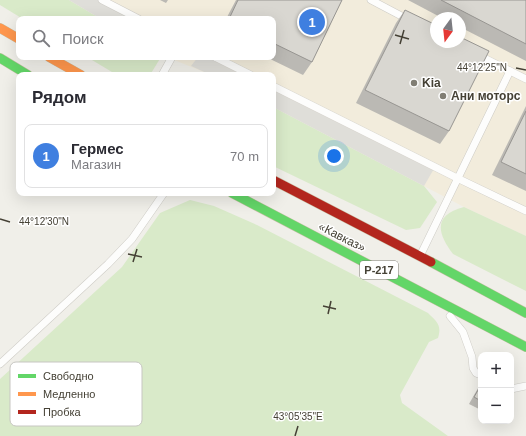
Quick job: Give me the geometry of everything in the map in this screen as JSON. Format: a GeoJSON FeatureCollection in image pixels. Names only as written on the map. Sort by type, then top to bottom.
{"type":"FeatureCollection","features":[{"type":"Feature","properties":{"kind":"highway"},"geometry":{"type":"LineString","coordinates":[[0,28],[16,37]]}},
{"type":"Feature","properties":{"kind":"highway"},"geometry":{"type":"LineString","coordinates":[[0,58],[23,72]]}},
{"type":"Feature","properties":{"kind":"highway"},"geometry":{"type":"LineString","coordinates":[[54,60],[68,72]]}},
{"type":"Feature","properties":{"kind":"highway"},"geometry":{"type":"LineString","coordinates":[[55,60],[76,72]]}},
{"type":"Feature","properties":{"kind":"highway","name":"«Кавказ»"},"geometry":{"type":"LineString","coordinates":[[276,182],[526,313]]}},
{"type":"Feature","properties":{"kind":"highway"},"geometry":{"type":"LineString","coordinates":[[276,190],[291,197],[328,209]]}},
{"type":"Feature","properties":{"kind":"highway","name":"«Кавказ»"},"geometry":{"type":"LineString","coordinates":[[238,196],[526,347]]}},
{"type":"Feature","properties":{"kind":"highway"},"geometry":{"type":"LineString","coordinates":[[253,196],[361,253],[396,278]]}},
{"type":"Feature","properties":{"kind":"lane"},"geometry":{"type":"LineString","coordinates":[[102,0],[133,16]]}},
{"type":"Feature","properties":{"kind":"lane"},"geometry":{"type":"LineString","coordinates":[[371,0],[416,23]]}},
{"type":"Feature","properties":{"kind":"lane"},"geometry":{"type":"LineString","coordinates":[[475,53],[526,79]]}},
{"type":"Feature","properties":{"kind":"lane"},"geometry":{"type":"LineString","coordinates":[[164,72],[170,60]]}},
{"type":"Feature","properties":{"kind":"lane"},"geometry":{"type":"LineString","coordinates":[[221,60],[245,72]]}},
{"type":"Feature","properties":{"kind":"lane"},"geometry":{"type":"LineString","coordinates":[[420,256],[510,71]]}},
{"type":"Feature","properties":{"kind":"lane"},"geometry":{"type":"LineString","coordinates":[[276,88],[526,211]]}},
{"type":"Feature","properties":{"kind":"lane"},"geometry":{"type":"LineString","coordinates":[[0,364],[108,264],[132,239],[162,196]]}},
{"type":"Feature","properties":{"kind":"lane"},"geometry":{"type":"LineString","coordinates":[[439,301],[462,332],[472,356],[473,368],[478,374]]}},
{"type":"Feature","properties":{"kind":"lane"},"geometry":{"type":"LineString","coordinates":[[514,388],[526,386]]}},
{"type":"Feature","properties":{"kind":"shaded area"},"geometry":{"type":"Polygon","coordinates":[[[69,0],[526,0],[526,236],[464,207],[276,109],[276,72],[204,72],[174,60],[276,60],[276,16],[96,16],[69,0]]]}},
{"type":"Feature","properties":{"kind":"shaded area"},"geometry":{"type":"Polygon","coordinates":[[[69,0],[102,0],[133,16],[96,16],[69,0]]]}},
{"type":"Feature","properties":{"kind":"shaded area"},"geometry":{"type":"Polygon","coordinates":[[[196,60],[221,60],[245,72],[204,72],[191,66],[196,60]]]}},
{"type":"Feature","properties":{"kind":"shaded area"},"geometry":{"type":"Polygon","coordinates":[[[276,88],[435,167],[424,186],[276,109],[276,88]]]}},
{"type":"Feature","properties":{"kind":"green space"},"geometry":{"type":"Polygon","coordinates":[[[0,0],[69,0],[96,16],[18,16],[0,5],[0,0]]]}},
{"type":"Feature","properties":{"kind":"green space"},"geometry":{"type":"Polygon","coordinates":[[[92,60],[159,60],[152,72],[112,72],[92,60]]]}},
{"type":"Feature","properties":{"kind":"green space"},"geometry":{"type":"Polygon","coordinates":[[[276,109],[424,186],[437,202],[420,228],[406,230],[276,167],[276,109]]]}},
{"type":"Feature","properties":{"kind":"green space"},"geometry":{"type":"Polygon","coordinates":[[[190,200],[214,206],[257,225],[428,313],[438,324],[438,338],[429,342],[400,395],[402,403],[448,436],[0,436],[0,379],[10,370],[10,426],[142,426],[142,362],[19,362],[122,267],[160,213],[190,200]]]}},
{"type":"Feature","properties":{"kind":"green space"},"geometry":{"type":"Polygon","coordinates":[[[464,207],[526,236],[526,291],[453,254],[441,232],[441,226],[447,215],[454,210],[464,207]]]}},
{"type":"Feature","properties":{"kind":"building"},"geometry":{"type":"Polygon","coordinates":[[[238,0],[342,0],[312,62],[276,44],[276,16],[230,16],[238,0]]]}},
{"type":"Feature","properties":{"kind":"building"},"geometry":{"type":"Polygon","coordinates":[[[441,0],[526,0],[526,44],[466,12],[441,0]]]}},
{"type":"Feature","properties":{"kind":"building"},"geometry":{"type":"Polygon","coordinates":[[[405,10],[430,22],[430,48],[466,48],[466,40],[489,51],[449,131],[365,90],[405,10]]]}},
{"type":"Feature","properties":{"kind":"building"},"geometry":{"type":"Polygon","coordinates":[[[526,111],[526,174],[501,162],[526,111]]]}},
{"type":"Feature","properties":{"kind":"building"},"geometry":{"type":"Polygon","coordinates":[[[478,390],[478,399],[474,397],[478,390]]]}},
{"type":"Feature","properties":{"kind":"traffic: fast"},"geometry":{"type":"LineString","coordinates":[[0,58],[23,72]]}},
{"type":"Feature","properties":{"kind":"traffic: fast"},"geometry":{"type":"LineString","coordinates":[[238,196],[526,347]]}},
{"type":"Feature","properties":{"kind":"traffic: fast"},"geometry":{"type":"LineString","coordinates":[[431,262],[526,313]]}},
{"type":"Feature","properties":{"kind":"traffic: slow"},"geometry":{"type":"LineString","coordinates":[[0,28],[16,37]]}},
{"type":"Feature","properties":{"kind":"traffic: slow"},"geometry":{"type":"LineString","coordinates":[[54,60],[76,72]]}},
{"type":"Feature","properties":{"kind":"traffic: jam"},"geometry":{"type":"LineString","coordinates":[[276,182],[431,262]]}},
{"type":"Feature","properties":{"kind":"place","name":"Гермес"},"geometry":{"type":"Point","coordinates":[312,22]}},
{"type":"Feature","properties":{"kind":"place","name":"Kia"},"geometry":{"type":"Point","coordinates":[414,83]}},
{"type":"Feature","properties":{"kind":"place","name":"Ани моторс"},"geometry":{"type":"Point","coordinates":[443,96]}}]}
